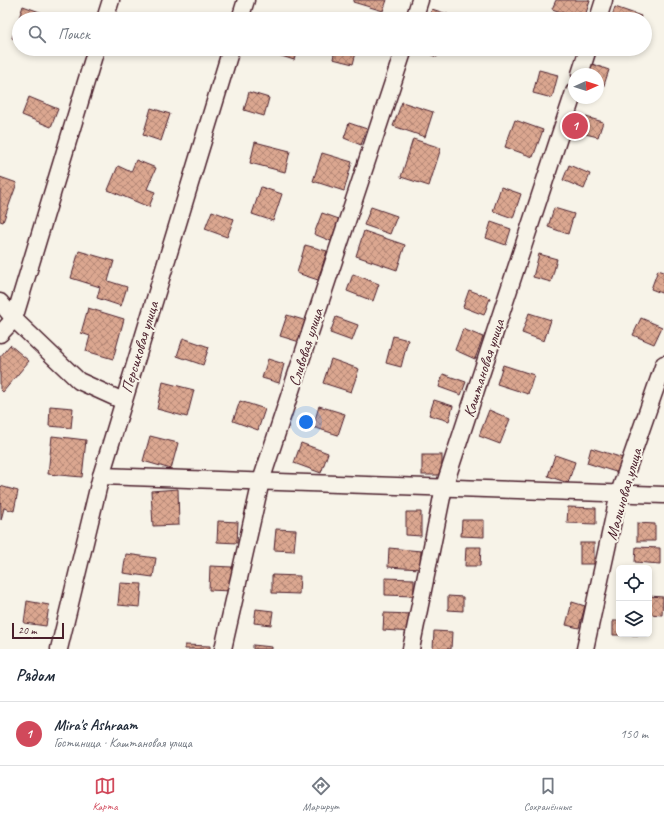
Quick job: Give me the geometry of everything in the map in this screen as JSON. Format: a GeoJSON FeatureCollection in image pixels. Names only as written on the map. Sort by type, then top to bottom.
{"type":"FeatureCollection","features":[{"type":"Feature","properties":{"kind":"street"},"geometry":{"type":"LineString","coordinates":[[107,12],[111,0]]}},
{"type":"Feature","properties":{"kind":"street"},"geometry":{"type":"LineString","coordinates":[[242,12],[246,0]]}},
{"type":"Feature","properties":{"kind":"street"},"geometry":{"type":"LineString","coordinates":[[416,12],[420,0]]}},
{"type":"Feature","properties":{"kind":"street"},"geometry":{"type":"LineString","coordinates":[[600,12],[604,0]]}},
{"type":"Feature","properties":{"kind":"street"},"geometry":{"type":"LineString","coordinates":[[0,334],[14,319],[94,56]]}},
{"type":"Feature","properties":{"kind":"street","name":"Персиковая улица"},"geometry":{"type":"LineString","coordinates":[[59,649],[101,476],[229,56]]}},
{"type":"Feature","properties":{"kind":"street","name":"Сливовая улица"},"geometry":{"type":"LineString","coordinates":[[223,649],[260,481],[402,56]]}},
{"type":"Feature","properties":{"kind":"street"},"geometry":{"type":"LineString","coordinates":[[582,68],[586,56]]}},
{"type":"Feature","properties":{"kind":"street","name":"Каштановая улица"},"geometry":{"type":"LineString","coordinates":[[411,649],[444,487],[570,104]]}},
{"type":"Feature","properties":{"kind":"street"},"geometry":{"type":"LineString","coordinates":[[0,302],[14,319],[79,381],[123,401]]}},
{"type":"Feature","properties":{"kind":"street","name":"Малиновая улица"},"geometry":{"type":"LineString","coordinates":[[585,649],[619,493],[664,364]]}},
{"type":"Feature","properties":{"kind":"street"},"geometry":{"type":"LineString","coordinates":[[101,476],[664,495]]}},
{"type":"Feature","properties":{"kind":"building"},"geometry":{"type":"Polygon","coordinates":[[[354,0],[387,0],[383,11],[353,2],[354,0]]]}},
{"type":"Feature","properties":{"kind":"building"},"geometry":{"type":"Polygon","coordinates":[[[556,0],[590,1],[586,12],[561,12],[552,9],[556,0]]]}},
{"type":"Feature","properties":{"kind":"building"},"geometry":{"type":"Polygon","coordinates":[[[23,6],[40,12],[21,12],[23,6]]]}},
{"type":"Feature","properties":{"kind":"building"},"geometry":{"type":"Polygon","coordinates":[[[615,7],[629,12],[613,12],[615,7]]]}},
{"type":"Feature","properties":{"kind":"building"},"geometry":{"type":"Polygon","coordinates":[[[432,9],[441,12],[431,12],[432,9]]]}},
{"type":"Feature","properties":{"kind":"building"},"geometry":{"type":"Polygon","coordinates":[[[281,56],[295,56],[294,60],[281,56]]]}},
{"type":"Feature","properties":{"kind":"building"},"geometry":{"type":"Polygon","coordinates":[[[334,56],[355,56],[353,64],[333,59],[334,56]]]}},
{"type":"Feature","properties":{"kind":"building"},"geometry":{"type":"Polygon","coordinates":[[[592,64],[603,68],[591,68],[592,64]]]}},
{"type":"Feature","properties":{"kind":"building"},"geometry":{"type":"Polygon","coordinates":[[[604,68],[609,70],[604,85],[604,68]]]}},
{"type":"Feature","properties":{"kind":"building"},"geometry":{"type":"Polygon","coordinates":[[[539,70],[558,75],[552,98],[533,93],[539,70]]]}},
{"type":"Feature","properties":{"kind":"building"},"geometry":{"type":"Polygon","coordinates":[[[249,92],[269,98],[264,116],[244,110],[249,92]]]}},
{"type":"Feature","properties":{"kind":"building"},"geometry":{"type":"Polygon","coordinates":[[[29,97],[58,109],[51,127],[22,115],[29,97]]]}},
{"type":"Feature","properties":{"kind":"building"},"geometry":{"type":"Polygon","coordinates":[[[402,102],[433,112],[425,137],[393,126],[402,102]]]}},
{"type":"Feature","properties":{"kind":"building"},"geometry":{"type":"Polygon","coordinates":[[[151,108],[170,114],[161,141],[143,135],[151,108]]]}},
{"type":"Feature","properties":{"kind":"building"},"geometry":{"type":"Polygon","coordinates":[[[586,117],[603,122],[598,137],[581,133],[586,117]]]}},
{"type":"Feature","properties":{"kind":"building"},"geometry":{"type":"Polygon","coordinates":[[[515,120],[543,130],[533,157],[505,147],[515,120]]]}},
{"type":"Feature","properties":{"kind":"building"},"geometry":{"type":"Polygon","coordinates":[[[349,123],[367,129],[361,145],[344,138],[349,123]]]}},
{"type":"Feature","properties":{"kind":"building"},"geometry":{"type":"Polygon","coordinates":[[[413,139],[441,148],[429,186],[401,177],[413,139]]]}},
{"type":"Feature","properties":{"kind":"building"},"geometry":{"type":"Polygon","coordinates":[[[255,142],[290,151],[285,172],[250,163],[255,142]]]}},
{"type":"Feature","properties":{"kind":"building"},"geometry":{"type":"Polygon","coordinates":[[[322,153],[352,162],[344,191],[313,181],[322,153]]]}},
{"type":"Feature","properties":{"kind":"building"},"geometry":{"type":"Polygon","coordinates":[[[136,160],[156,168],[147,189],[155,192],[149,207],[108,190],[118,166],[131,172],[136,160]]]}},
{"type":"Feature","properties":{"kind":"building"},"geometry":{"type":"Polygon","coordinates":[[[569,165],[590,174],[584,189],[563,180],[569,165]]]}},
{"type":"Feature","properties":{"kind":"building"},"geometry":{"type":"Polygon","coordinates":[[[0,177],[17,183],[3,222],[0,221],[0,177]]]}},
{"type":"Feature","properties":{"kind":"building"},"geometry":{"type":"Polygon","coordinates":[[[261,187],[282,194],[273,221],[252,214],[261,187]]]}},
{"type":"Feature","properties":{"kind":"building"},"geometry":{"type":"Polygon","coordinates":[[[501,187],[521,194],[513,218],[493,211],[501,187]]]}},
{"type":"Feature","properties":{"kind":"building"},"geometry":{"type":"Polygon","coordinates":[[[371,207],[397,216],[390,234],[364,225],[371,207]]]}},
{"type":"Feature","properties":{"kind":"building"},"geometry":{"type":"Polygon","coordinates":[[[554,208],[574,214],[568,234],[548,227],[554,208]]]}},
{"type":"Feature","properties":{"kind":"building"},"geometry":{"type":"Polygon","coordinates":[[[212,211],[234,219],[227,237],[205,229],[212,211]]]}},
{"type":"Feature","properties":{"kind":"building"},"geometry":{"type":"Polygon","coordinates":[[[322,213],[339,219],[331,241],[314,234],[322,213]]]}},
{"type":"Feature","properties":{"kind":"building"},"geometry":{"type":"Polygon","coordinates":[[[491,222],[511,229],[506,245],[486,238],[491,222]]]}},
{"type":"Feature","properties":{"kind":"building"},"geometry":{"type":"Polygon","coordinates":[[[364,231],[405,245],[397,270],[356,256],[364,231]]]}},
{"type":"Feature","properties":{"kind":"building"},"geometry":{"type":"Polygon","coordinates":[[[305,245],[327,251],[318,280],[297,273],[305,245]]]}},
{"type":"Feature","properties":{"kind":"building"},"geometry":{"type":"Polygon","coordinates":[[[79,251],[114,261],[108,281],[127,287],[121,306],[97,298],[100,287],[71,278],[79,251]]]}},
{"type":"Feature","properties":{"kind":"building"},"geometry":{"type":"Polygon","coordinates":[[[539,254],[557,259],[551,282],[533,277],[539,254]]]}},
{"type":"Feature","properties":{"kind":"building"},"geometry":{"type":"Polygon","coordinates":[[[658,270],[664,272],[664,294],[651,289],[658,270]]]}},
{"type":"Feature","properties":{"kind":"building"},"geometry":{"type":"Polygon","coordinates":[[[353,274],[379,284],[373,301],[347,291],[353,274]]]}},
{"type":"Feature","properties":{"kind":"building"},"geometry":{"type":"Polygon","coordinates":[[[469,290],[490,298],[484,315],[463,307],[469,290]]]}},
{"type":"Feature","properties":{"kind":"building"},"geometry":{"type":"Polygon","coordinates":[[[88,308],[124,319],[113,359],[86,351],[90,336],[81,333],[88,308]]]}},
{"type":"Feature","properties":{"kind":"building"},"geometry":{"type":"Polygon","coordinates":[[[529,313],[551,320],[544,341],[522,333],[529,313]]]}},
{"type":"Feature","properties":{"kind":"building"},"geometry":{"type":"Polygon","coordinates":[[[287,315],[310,322],[303,343],[280,336],[287,315]]]}},
{"type":"Feature","properties":{"kind":"building"},"geometry":{"type":"Polygon","coordinates":[[[336,317],[358,325],[352,341],[330,333],[336,317]]]}},
{"type":"Feature","properties":{"kind":"building"},"geometry":{"type":"Polygon","coordinates":[[[641,318],[662,327],[654,344],[633,335],[641,318]]]}},
{"type":"Feature","properties":{"kind":"building"},"geometry":{"type":"Polygon","coordinates":[[[463,329],[483,337],[475,359],[455,350],[463,329]]]}},
{"type":"Feature","properties":{"kind":"building"},"geometry":{"type":"Polygon","coordinates":[[[393,336],[408,340],[401,367],[386,363],[393,336]]]}},
{"type":"Feature","properties":{"kind":"building"},"geometry":{"type":"Polygon","coordinates":[[[183,338],[209,347],[203,365],[177,356],[183,338]]]}},
{"type":"Feature","properties":{"kind":"building"},"geometry":{"type":"Polygon","coordinates":[[[10,345],[29,361],[3,392],[0,389],[0,357],[10,345]]]}},
{"type":"Feature","properties":{"kind":"building"},"geometry":{"type":"Polygon","coordinates":[[[268,359],[284,364],[279,383],[262,378],[268,359]]]}},
{"type":"Feature","properties":{"kind":"building"},"geometry":{"type":"Polygon","coordinates":[[[331,359],[359,369],[351,392],[323,383],[331,359]]]}},
{"type":"Feature","properties":{"kind":"building"},"geometry":{"type":"Polygon","coordinates":[[[503,365],[534,375],[528,394],[497,384],[503,365]]]}},
{"type":"Feature","properties":{"kind":"building"},"geometry":{"type":"Polygon","coordinates":[[[443,374],[466,382],[461,395],[439,387],[443,374]]]}},
{"type":"Feature","properties":{"kind":"building"},"geometry":{"type":"Polygon","coordinates":[[[163,382],[194,390],[187,417],[157,409],[163,382]]]}},
{"type":"Feature","properties":{"kind":"building"},"geometry":{"type":"Polygon","coordinates":[[[434,400],[453,406],[449,421],[429,415],[434,400]]]}},
{"type":"Feature","properties":{"kind":"building"},"geometry":{"type":"Polygon","coordinates":[[[240,401],[265,409],[258,430],[233,421],[240,401]]]}},
{"type":"Feature","properties":{"kind":"building"},"geometry":{"type":"Polygon","coordinates":[[[50,406],[73,408],[71,428],[49,426],[50,406]]]}},
{"type":"Feature","properties":{"kind":"building"},"geometry":{"type":"Polygon","coordinates":[[[319,406],[345,414],[338,435],[313,427],[319,406]]]}},
{"type":"Feature","properties":{"kind":"building"},"geometry":{"type":"Polygon","coordinates":[[[489,410],[510,419],[500,444],[479,436],[489,410]]]}},
{"type":"Feature","properties":{"kind":"building"},"geometry":{"type":"Polygon","coordinates":[[[52,436],[86,440],[82,477],[48,474],[52,436]]]}},
{"type":"Feature","properties":{"kind":"building"},"geometry":{"type":"Polygon","coordinates":[[[150,436],[178,443],[171,469],[143,461],[150,436]]]}},
{"type":"Feature","properties":{"kind":"building"},"geometry":{"type":"Polygon","coordinates":[[[301,443],[328,453],[321,473],[294,463],[301,443]]]}},
{"type":"Feature","properties":{"kind":"building"},"geometry":{"type":"Polygon","coordinates":[[[591,448],[623,458],[619,473],[587,463],[591,448]]]}},
{"type":"Feature","properties":{"kind":"building"},"geometry":{"type":"Polygon","coordinates":[[[422,455],[442,455],[442,475],[422,475],[422,455]]]}},
{"type":"Feature","properties":{"kind":"building"},"geometry":{"type":"Polygon","coordinates":[[[555,455],[575,462],[568,483],[548,476],[555,455]]]}},
{"type":"Feature","properties":{"kind":"building"},"geometry":{"type":"Polygon","coordinates":[[[0,486],[18,491],[14,511],[4,508],[1,520],[0,486]]]}},
{"type":"Feature","properties":{"kind":"building"},"geometry":{"type":"Polygon","coordinates":[[[178,489],[179,525],[153,526],[151,491],[178,489]]]}},
{"type":"Feature","properties":{"kind":"building"},"geometry":{"type":"Polygon","coordinates":[[[568,507],[596,508],[596,524],[567,523],[568,507]]]}},
{"type":"Feature","properties":{"kind":"building"},"geometry":{"type":"Polygon","coordinates":[[[406,512],[421,512],[421,536],[406,535],[406,512]]]}},
{"type":"Feature","properties":{"kind":"building"},"geometry":{"type":"Polygon","coordinates":[[[462,520],[484,520],[484,537],[461,536],[462,520]]]}},
{"type":"Feature","properties":{"kind":"building"},"geometry":{"type":"Polygon","coordinates":[[[218,521],[238,522],[237,543],[217,542],[218,521]]]}},
{"type":"Feature","properties":{"kind":"building"},"geometry":{"type":"Polygon","coordinates":[[[637,523],[655,524],[655,541],[637,541],[637,523]]]}},
{"type":"Feature","properties":{"kind":"building"},"geometry":{"type":"Polygon","coordinates":[[[276,529],[296,530],[294,551],[274,550],[276,529]]]}},
{"type":"Feature","properties":{"kind":"building"},"geometry":{"type":"Polygon","coordinates":[[[580,543],[594,543],[594,564],[580,564],[580,543]]]}},
{"type":"Feature","properties":{"kind":"building"},"geometry":{"type":"Polygon","coordinates":[[[466,547],[481,547],[480,566],[465,566],[466,547]]]}},
{"type":"Feature","properties":{"kind":"building"},"geometry":{"type":"Polygon","coordinates":[[[636,547],[660,548],[660,564],[635,562],[636,547]]]}},
{"type":"Feature","properties":{"kind":"building"},"geometry":{"type":"Polygon","coordinates":[[[389,548],[421,551],[420,569],[388,567],[389,548]]]}},
{"type":"Feature","properties":{"kind":"building"},"geometry":{"type":"Polygon","coordinates":[[[126,554],[156,558],[153,577],[123,573],[126,554]]]}},
{"type":"Feature","properties":{"kind":"building"},"geometry":{"type":"Polygon","coordinates":[[[210,566],[232,567],[231,591],[209,590],[210,566]]]}},
{"type":"Feature","properties":{"kind":"building"},"geometry":{"type":"Polygon","coordinates":[[[272,575],[300,576],[299,594],[272,593],[272,575]]]}},
{"type":"Feature","properties":{"kind":"building"},"geometry":{"type":"Polygon","coordinates":[[[385,578],[414,579],[414,596],[385,595],[385,578]]]}},
{"type":"Feature","properties":{"kind":"building"},"geometry":{"type":"Polygon","coordinates":[[[120,583],[142,584],[140,607],[118,605],[120,583]]]}},
{"type":"Feature","properties":{"kind":"building"},"geometry":{"type":"Polygon","coordinates":[[[448,596],[463,597],[463,611],[448,610],[448,596]]]}},
{"type":"Feature","properties":{"kind":"building"},"geometry":{"type":"Polygon","coordinates":[[[652,596],[663,597],[662,615],[652,614],[652,596]]]}},
{"type":"Feature","properties":{"kind":"building"},"geometry":{"type":"Polygon","coordinates":[[[27,601],[49,605],[46,626],[24,623],[27,601]]]}},
{"type":"Feature","properties":{"kind":"building"},"geometry":{"type":"Polygon","coordinates":[[[572,602],[585,606],[579,628],[566,625],[572,602]]]}},
{"type":"Feature","properties":{"kind":"building"},"geometry":{"type":"Polygon","coordinates":[[[256,609],[273,611],[271,625],[254,623],[256,609]]]}},
{"type":"Feature","properties":{"kind":"building"},"geometry":{"type":"Polygon","coordinates":[[[384,613],[412,614],[411,632],[383,630],[384,613]]]}},
{"type":"Feature","properties":{"kind":"building"},"geometry":{"type":"Polygon","coordinates":[[[613,621],[616,621],[616,635],[613,635],[613,621]]]}},
{"type":"Feature","properties":{"kind":"building"},"geometry":{"type":"Polygon","coordinates":[[[434,631],[452,632],[451,649],[433,649],[434,631]]]}},
{"type":"Feature","properties":{"kind":"building"},"geometry":{"type":"Polygon","coordinates":[[[185,645],[210,646],[210,649],[185,649],[185,645]]]}},
{"type":"Feature","properties":{"kind":"building"},"geometry":{"type":"Polygon","coordinates":[[[253,645],[272,647],[272,649],[253,649],[253,645]]]}},
{"type":"Feature","properties":{"kind":"place","name":"Mira's Ashraam"},"geometry":{"type":"Point","coordinates":[575,126]}}]}
